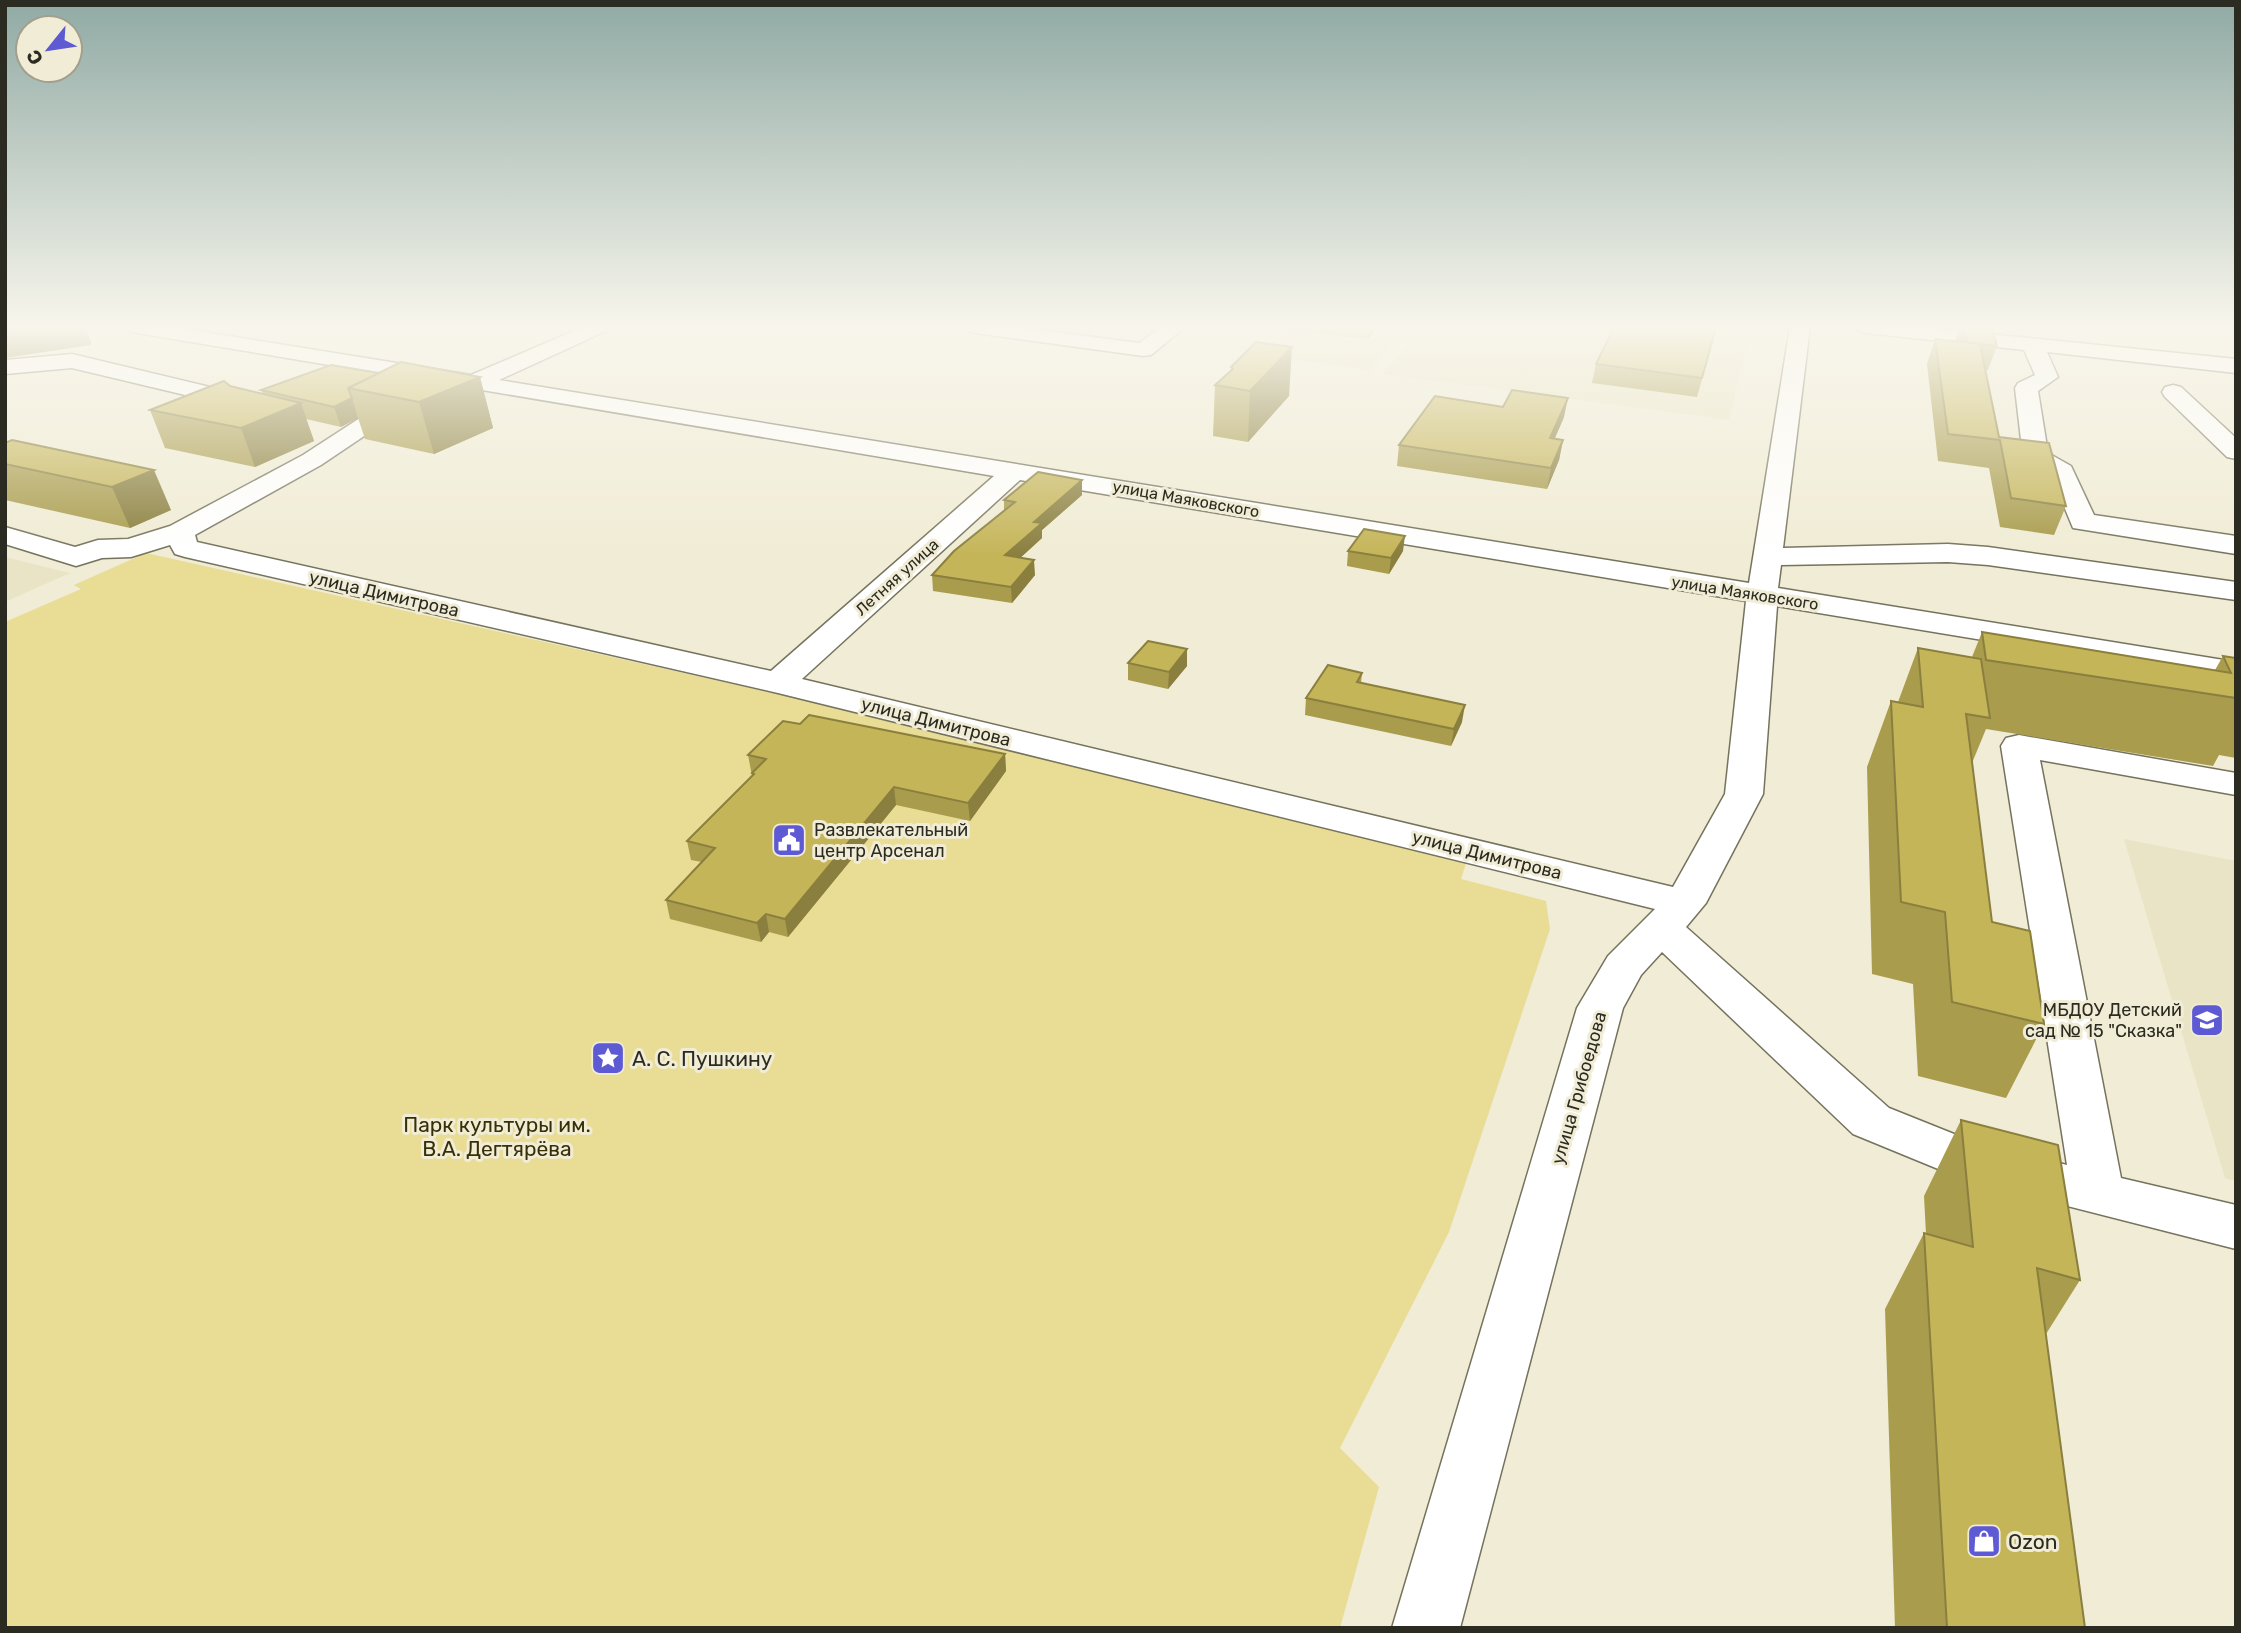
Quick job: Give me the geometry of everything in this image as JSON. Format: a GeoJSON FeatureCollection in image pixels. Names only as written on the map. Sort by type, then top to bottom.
{"type":"FeatureCollection","features":[{"type":"Feature","properties":{"kind":"street"},"geometry":{"type":"LineString","coordinates":[[249,403],[247,411],[252,416],[265,419]]}},
{"type":"Feature","properties":{"kind":"street"},"geometry":{"type":"LineString","coordinates":[[5,535],[76,557],[98,549],[131,548],[182,540],[371,421],[409,403]]}},
{"type":"Feature","properties":{"kind":"street","name":"улица Маяковского"},"geometry":{"type":"LineString","coordinates":[[600,403],[1763,586],[2236,672]]}},
{"type":"Feature","properties":{"kind":"street","name":"улица Грибоедова"},"geometry":{"type":"LineString","coordinates":[[1426,1628],[1600,1008],[1624,967],[1673,915],[1744,794],[1763,586],[1789,403]]}},
{"type":"Feature","properties":{"kind":"street"},"geometry":{"type":"LineString","coordinates":[[2028,403],[2036,457],[2062,471],[2083,522],[2236,545]]}},
{"type":"Feature","properties":{"kind":"street"},"geometry":{"type":"LineString","coordinates":[[2185,403],[2236,451]]}},
{"type":"Feature","properties":{"kind":"street"},"geometry":{"type":"LineString","coordinates":[[318,432],[344,438]]}},
{"type":"Feature","properties":{"kind":"street","name":"Летняя улица"},"geometry":{"type":"LineString","coordinates":[[778,684],[1016,470]]}},
{"type":"Feature","properties":{"kind":"street","name":"улица Димитрова"},"geometry":{"type":"LineString","coordinates":[[182,540],[778,684],[1673,915]]}},
{"type":"Feature","properties":{"kind":"street"},"geometry":{"type":"LineString","coordinates":[[1763,586],[1948,553],[1988,556],[2236,591]]}},
{"type":"Feature","properties":{"kind":"street","name":"улица Маяковского"},"geometry":{"type":"LineString","coordinates":[[1763,586],[1795,622],[2236,696]]}},
{"type":"Feature","properties":{"kind":"street"},"geometry":{"type":"LineString","coordinates":[[2098,1193],[2019,746],[2236,784]]}},
{"type":"Feature","properties":{"kind":"street"},"geometry":{"type":"LineString","coordinates":[[1673,915],[1871,1121],[1965,1160],[2236,1227]]}},
{"type":"Feature","properties":{"kind":"shaded area"},"geometry":{"type":"Polygon","coordinates":[[[1603,403],[1733,403],[1729,420],[1603,403]]]}},
{"type":"Feature","properties":{"kind":"shaded area"},"geometry":{"type":"Polygon","coordinates":[[[5,557],[70,573],[5,602],[5,557]]]}},
{"type":"Feature","properties":{"kind":"shaded area","name":"МБДОУ Детский сад № 15 \"Сказка\""},"geometry":{"type":"Polygon","coordinates":[[[2124,839],[2236,861],[2236,1181],[2225,1178],[2124,839]]]}},
{"type":"Feature","properties":{"kind":"green space","name":"Парк культуры им. В.А. Дегтярёва"},"geometry":{"type":"Polygon","coordinates":[[[146,553],[791,697],[1468,857],[1461,879],[1546,901],[1550,929],[1449,1232],[1340,1448],[1379,1487],[1340,1628],[5,1628],[5,622],[81,589],[74,585],[146,553]]]}},
{"type":"Feature","properties":{"kind":"building"},"geometry":{"type":"Polygon","coordinates":[[[167,403],[301,403],[241,428],[150,410],[167,403]]]}},
{"type":"Feature","properties":{"kind":"building"},"geometry":{"type":"Polygon","coordinates":[[[318,403],[342,403],[334,407],[318,403]]]}},
{"type":"Feature","properties":{"kind":"building"},"geometry":{"type":"Polygon","coordinates":[[[1430,403],[1480,403],[1503,407],[1505,403],[1566,403],[1550,438],[1563,440],[1551,468],[1399,445],[1430,403]]]}},
{"type":"Feature","properties":{"kind":"building"},"geometry":{"type":"Polygon","coordinates":[[[1944,403],[1992,403],[1999,437],[2049,443],[2066,506],[2011,498],[2000,440],[1948,434],[1944,403]]]}},
{"type":"Feature","properties":{"kind":"building"},"geometry":{"type":"Polygon","coordinates":[[[12,440],[154,470],[112,487],[5,464],[5,443],[12,440]]]}},
{"type":"Feature","properties":{"kind":"building"},"geometry":{"type":"Polygon","coordinates":[[[1038,472],[1082,480],[1034,522],[1042,523],[1005,555],[1034,560],[1011,587],[932,575],[954,551],[1015,502],[1004,500],[1038,472]]]}},
{"type":"Feature","properties":{"kind":"building"},"geometry":{"type":"Polygon","coordinates":[[[1364,529],[1405,536],[1391,558],[1348,551],[1364,529]]]}},
{"type":"Feature","properties":{"kind":"building"},"geometry":{"type":"Polygon","coordinates":[[[1982,632],[2231,673],[2223,656],[2236,658],[2236,698],[1986,660],[1982,632]]]}},
{"type":"Feature","properties":{"kind":"building"},"geometry":{"type":"Polygon","coordinates":[[[1148,641],[1187,649],[1169,672],[1128,663],[1148,641]]]}},
{"type":"Feature","properties":{"kind":"building"},"geometry":{"type":"Polygon","coordinates":[[[1918,648],[1981,659],[1990,718],[1966,714],[1992,922],[2030,931],[2044,1024],[1952,1002],[1945,912],[1901,902],[1891,701],[1923,707],[1918,648]]]}},
{"type":"Feature","properties":{"kind":"building"},"geometry":{"type":"Polygon","coordinates":[[[1328,665],[1362,673],[1357,682],[1465,705],[1454,729],[1306,698],[1328,665]]]}},
{"type":"Feature","properties":{"kind":"building","name":"Развлекательный центр Арсенал"},"geometry":{"type":"Polygon","coordinates":[[[809,715],[1005,754],[968,803],[894,787],[785,919],[766,914],[757,923],[666,900],[715,848],[687,841],[766,759],[748,755],[783,721],[800,724],[809,715]]]}},
{"type":"Feature","properties":{"kind":"building"},"geometry":{"type":"Polygon","coordinates":[[[1961,1120],[2058,1145],[2080,1280],[2037,1268],[2085,1628],[1947,1628],[1924,1233],[1973,1247],[1961,1120]]]}},
{"type":"Feature","properties":{"kind":"place","name":"Развлекательный центр Арсенал"},"geometry":{"type":"Point","coordinates":[789,840]}},
{"type":"Feature","properties":{"kind":"place","name":"МБДОУ Детский сад № 15 \"Сказка\""},"geometry":{"type":"Point","coordinates":[2207,1020]}},
{"type":"Feature","properties":{"kind":"place","name":"А. С. Пушкину"},"geometry":{"type":"Point","coordinates":[608,1058]}},
{"type":"Feature","properties":{"kind":"place","name":"Ozon"},"geometry":{"type":"Point","coordinates":[1984,1541]}}]}
